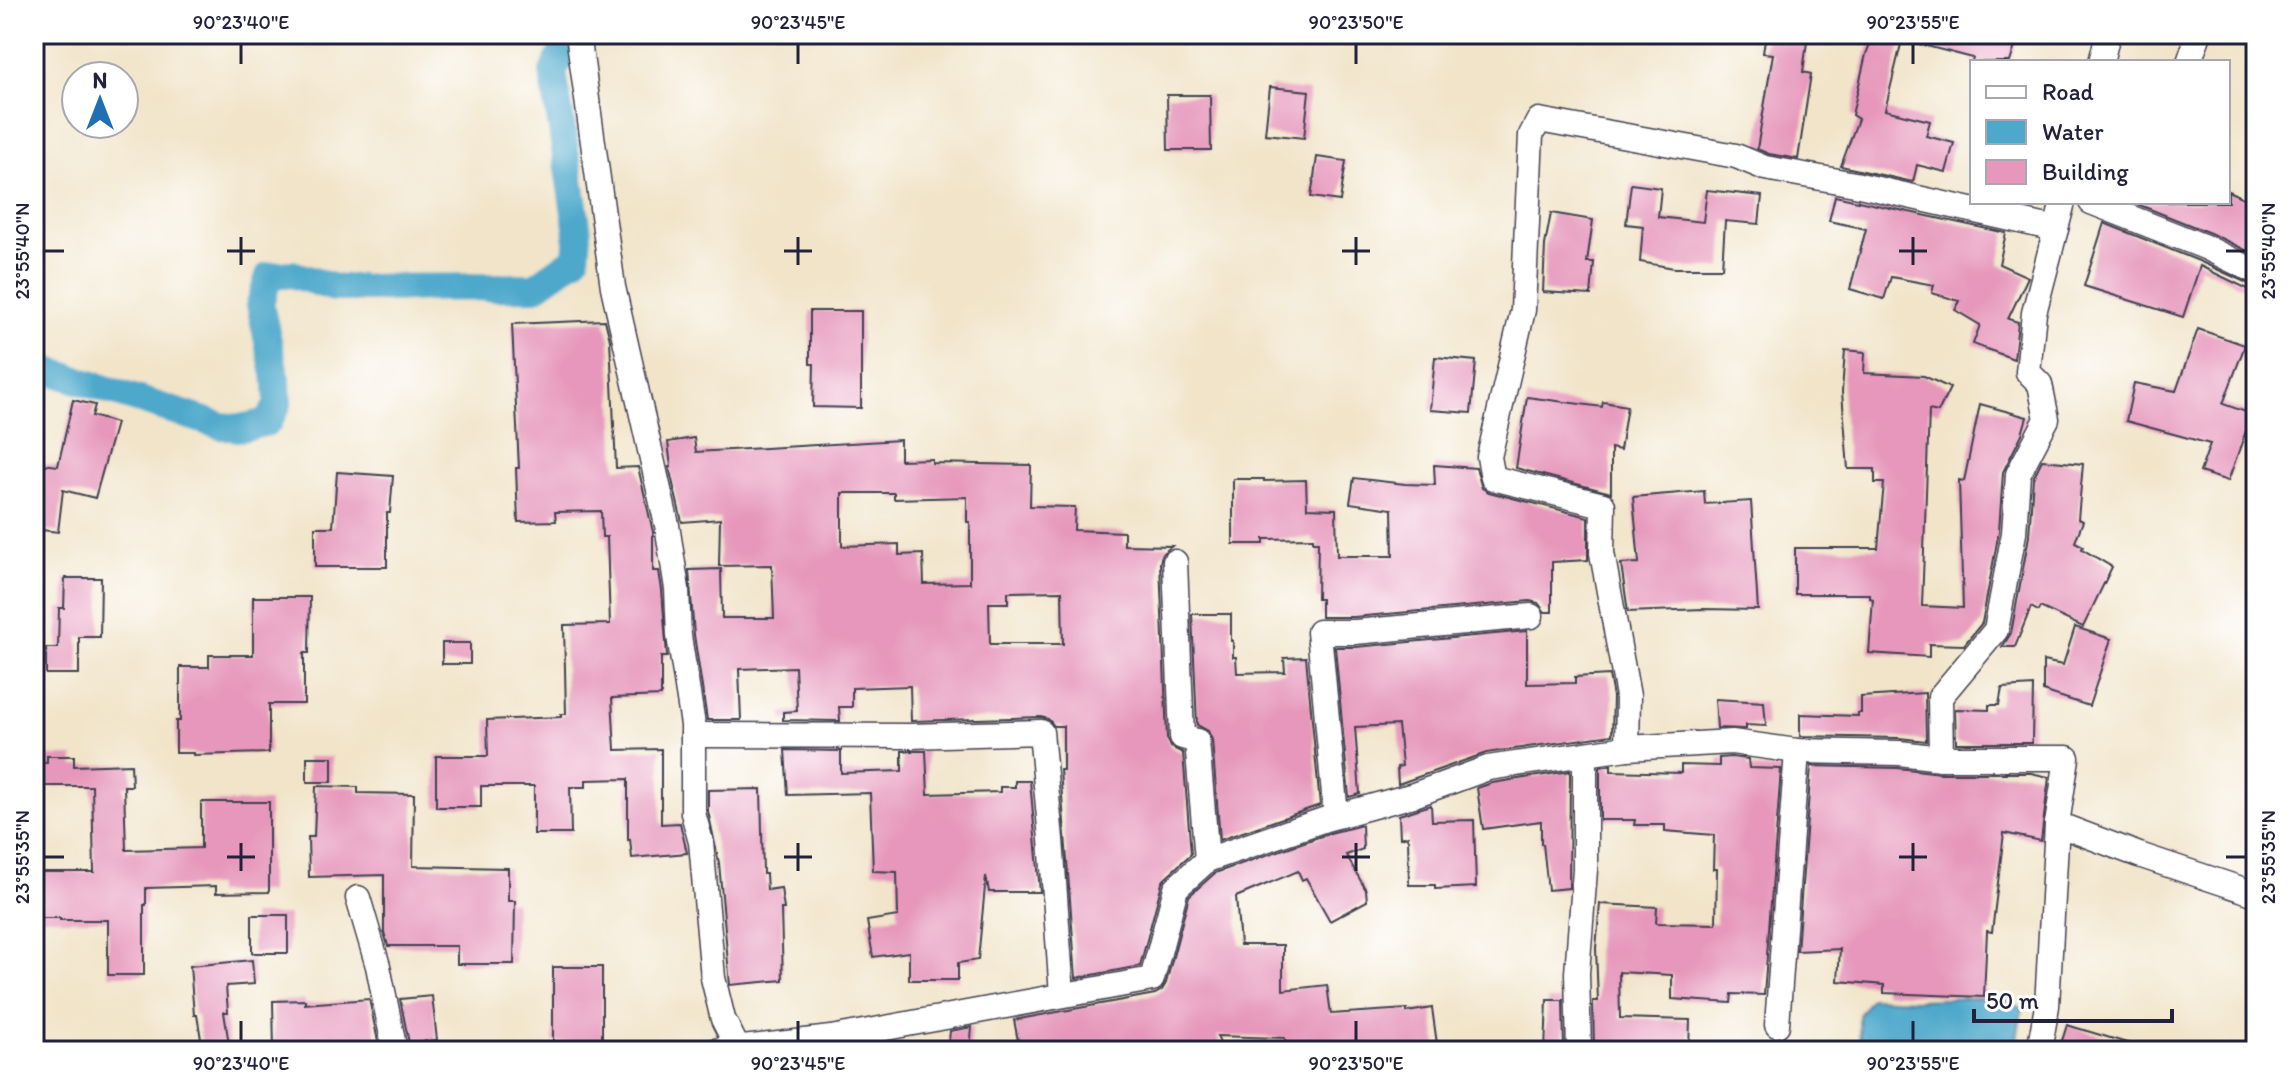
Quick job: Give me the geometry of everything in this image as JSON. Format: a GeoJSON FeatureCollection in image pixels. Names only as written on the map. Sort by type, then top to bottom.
{"type":"FeatureCollection","features":[{"type":"Feature","properties":{"kind":"street"},"geometry":{"type":"LineString","coordinates":[[2102,60],[2108,34]]}},
{"type":"Feature","properties":{"kind":"street"},"geometry":{"type":"LineString","coordinates":[[2190,60],[2199,34]]}},
{"type":"Feature","properties":{"kind":"street"},"geometry":{"type":"LineString","coordinates":[[580,43],[613,287],[671,550],[693,735],[693,813],[701,842],[713,978],[731,1050],[831,1038],[1152,979],[1176,888],[1207,860],[1336,816],[1414,795],[1488,768],[1627,748],[1732,742],[1797,751],[1899,753],[1941,758],[2067,758],[2057,824],[2047,1006],[2039,1051]]}},
{"type":"Feature","properties":{"kind":"street"},"geometry":{"type":"LineString","coordinates":[[1627,748],[1628,696],[1602,553],[1603,505],[1493,478],[1489,457],[1523,310],[1531,135],[1539,120],[1736,156],[1765,168],[1855,184],[2056,229]]}},
{"type":"Feature","properties":{"kind":"street"},"geometry":{"type":"LineString","coordinates":[[1941,758],[1940,697],[1996,630],[2014,533],[2018,474],[2047,419],[2040,384],[2028,372],[2034,313],[2062,204]]}},
{"type":"Feature","properties":{"kind":"street"},"geometry":{"type":"LineString","coordinates":[[2096,204],[2205,247],[2256,272]]}},
{"type":"Feature","properties":{"kind":"street"},"geometry":{"type":"LineString","coordinates":[[1175,562],[1182,737],[1197,741],[1207,860]]}},
{"type":"Feature","properties":{"kind":"street"},"geometry":{"type":"LineString","coordinates":[[1336,816],[1319,632],[1355,632],[1531,616]]}},
{"type":"Feature","properties":{"kind":"street"},"geometry":{"type":"LineString","coordinates":[[693,735],[910,736],[1041,732],[1062,995]]}},
{"type":"Feature","properties":{"kind":"street"},"geometry":{"type":"LineString","coordinates":[[1777,1025],[1797,751]]}},
{"type":"Feature","properties":{"kind":"street"},"geometry":{"type":"LineString","coordinates":[[1579,1051],[1577,973],[1585,870],[1585,754]]}},
{"type":"Feature","properties":{"kind":"street"},"geometry":{"type":"LineString","coordinates":[[2057,824],[2256,894]]}},
{"type":"Feature","properties":{"kind":"street"},"geometry":{"type":"LineString","coordinates":[[358,898],[378,966],[395,1051]]}},
{"type":"Feature","properties":{"kind":"water"},"geometry":{"type":"Polygon","coordinates":[[[2002,997],[2022,1009],[2015,1051],[1860,1051],[1859,1015],[1871,998],[2002,997]]]}},
{"type":"Feature","properties":{"kind":"building"},"geometry":{"type":"Polygon","coordinates":[[[1766,34],[1808,34],[1803,72],[1811,74],[1798,159],[1757,149],[1773,54],[1763,53],[1766,34]]]}},
{"type":"Feature","properties":{"kind":"building"},"geometry":{"type":"Polygon","coordinates":[[[1874,34],[1902,40],[1885,110],[1930,121],[1926,136],[1954,143],[1946,172],[1917,165],[1913,182],[1841,166],[1858,119],[1852,115],[1866,54],[1874,34]]]}},
{"type":"Feature","properties":{"kind":"building"},"geometry":{"type":"Polygon","coordinates":[[[1908,34],[2019,34],[2011,60],[1972,60],[1907,41],[1908,34]]]}},
{"type":"Feature","properties":{"kind":"building"},"geometry":{"type":"Polygon","coordinates":[[[1270,87],[1309,91],[1304,138],[1265,134],[1270,87]]]}},
{"type":"Feature","properties":{"kind":"building"},"geometry":{"type":"Polygon","coordinates":[[[1167,95],[1210,95],[1211,150],[1168,150],[1167,95]]]}},
{"type":"Feature","properties":{"kind":"building"},"geometry":{"type":"Polygon","coordinates":[[[1317,157],[1346,161],[1340,201],[1311,197],[1317,157]]]}},
{"type":"Feature","properties":{"kind":"building"},"geometry":{"type":"Polygon","coordinates":[[[1631,184],[1661,188],[1658,217],[1703,222],[1707,190],[1762,196],[1759,224],[1725,221],[1722,268],[1674,268],[1640,262],[1643,226],[1626,224],[1631,184]]]}},
{"type":"Feature","properties":{"kind":"building"},"geometry":{"type":"Polygon","coordinates":[[[2230,192],[2256,204],[2256,255],[2137,204],[2230,204],[2230,192]]]}},
{"type":"Feature","properties":{"kind":"building"},"geometry":{"type":"Polygon","coordinates":[[[1835,196],[2006,233],[1999,264],[2028,277],[2008,319],[2018,322],[2014,359],[1973,344],[1980,325],[1955,310],[1960,301],[1932,293],[1934,285],[1891,277],[1884,299],[1850,289],[1866,229],[1829,221],[1835,196]]]}},
{"type":"Feature","properties":{"kind":"building"},"geometry":{"type":"Polygon","coordinates":[[[1551,213],[1593,220],[1587,262],[1594,262],[1591,295],[1543,292],[1545,245],[1551,213]]]}},
{"type":"Feature","properties":{"kind":"building"},"geometry":{"type":"Polygon","coordinates":[[[2104,223],[2256,287],[2256,293],[2200,266],[2183,317],[2084,286],[2104,223]]]}},
{"type":"Feature","properties":{"kind":"building"},"geometry":{"type":"Polygon","coordinates":[[[810,311],[861,311],[861,408],[813,407],[810,311]]]}},
{"type":"Feature","properties":{"kind":"building"},"geometry":{"type":"Polygon","coordinates":[[[605,320],[610,340],[616,468],[638,467],[653,532],[653,571],[659,571],[662,590],[667,657],[661,657],[661,696],[612,698],[615,750],[661,749],[661,824],[680,823],[687,853],[632,858],[628,840],[628,779],[586,780],[586,787],[570,787],[571,834],[534,834],[534,786],[481,786],[481,807],[436,807],[436,756],[488,756],[487,720],[561,717],[561,714],[566,714],[564,625],[610,624],[607,537],[602,537],[601,511],[555,512],[556,521],[518,522],[516,468],[519,468],[512,324],[605,320]]]}},
{"type":"Feature","properties":{"kind":"building"},"geometry":{"type":"Polygon","coordinates":[[[2198,329],[2245,345],[2223,404],[2252,414],[2228,481],[2200,472],[2210,444],[2126,421],[2134,383],[2176,391],[2198,329]]]}},
{"type":"Feature","properties":{"kind":"building"},"geometry":{"type":"Polygon","coordinates":[[[1845,350],[1865,352],[1864,373],[1924,376],[1950,388],[1938,412],[1929,410],[1922,606],[1963,608],[1959,480],[1964,481],[1980,404],[2027,417],[2003,472],[1999,531],[1982,623],[1964,645],[1929,644],[1929,657],[1869,653],[1873,599],[1870,594],[1795,594],[1795,548],[1878,548],[1884,483],[1875,483],[1875,469],[1848,469],[1842,392],[1845,350]]]}},
{"type":"Feature","properties":{"kind":"building"},"geometry":{"type":"Polygon","coordinates":[[[1435,357],[1476,361],[1471,413],[1430,410],[1435,357]]]}},
{"type":"Feature","properties":{"kind":"building"},"geometry":{"type":"Polygon","coordinates":[[[1527,397],[1602,407],[1603,402],[1627,406],[1620,450],[1611,448],[1611,493],[1516,468],[1527,397]]]}},
{"type":"Feature","properties":{"kind":"building"},"geometry":{"type":"Polygon","coordinates":[[[73,400],[95,405],[92,416],[116,423],[95,498],[63,490],[58,532],[34,529],[34,463],[58,466],[73,400]]]}},
{"type":"Feature","properties":{"kind":"building"},"geometry":{"type":"Polygon","coordinates":[[[694,438],[696,452],[900,440],[900,460],[1031,465],[1030,506],[1075,507],[1074,530],[1124,532],[1124,545],[1172,546],[1162,554],[1160,563],[1167,738],[1171,747],[1183,753],[1191,854],[1162,883],[1140,966],[1076,978],[1060,770],[1063,770],[1063,726],[1054,726],[1041,717],[911,721],[910,686],[852,688],[852,707],[839,707],[840,721],[783,720],[783,712],[797,711],[795,667],[739,669],[741,720],[707,720],[694,635],[689,570],[721,569],[722,618],[774,618],[772,565],[719,566],[720,519],[682,522],[669,467],[668,442],[694,438]],[[842,493],[842,546],[899,544],[899,555],[923,554],[924,584],[970,583],[967,497],[894,499],[894,493],[842,493]],[[1062,591],[1008,592],[1008,603],[989,603],[990,644],[1063,644],[1062,591]]]}},
{"type":"Feature","properties":{"kind":"building"},"geometry":{"type":"Polygon","coordinates":[[[2042,460],[2083,464],[2078,519],[2083,521],[2075,542],[2112,567],[2083,627],[2040,607],[2038,611],[2031,607],[2015,647],[2002,647],[2011,633],[2029,536],[2033,478],[2042,460]]]}},
{"type":"Feature","properties":{"kind":"building"},"geometry":{"type":"Polygon","coordinates":[[[1434,465],[1476,468],[1482,488],[1489,492],[1588,517],[1588,560],[1552,562],[1552,612],[1545,612],[1538,603],[1530,601],[1354,617],[1321,617],[1321,599],[1317,599],[1318,542],[1313,542],[1313,538],[1264,539],[1264,544],[1233,544],[1233,479],[1306,480],[1307,508],[1336,509],[1337,556],[1393,556],[1392,509],[1350,503],[1354,478],[1435,485],[1434,465]]]}},
{"type":"Feature","properties":{"kind":"building"},"geometry":{"type":"Polygon","coordinates":[[[337,472],[393,476],[390,513],[387,513],[387,567],[315,567],[315,527],[333,527],[337,472]]]}},
{"type":"Feature","properties":{"kind":"building"},"geometry":{"type":"Polygon","coordinates":[[[1704,491],[1705,504],[1751,501],[1758,610],[1628,612],[1621,564],[1639,563],[1633,497],[1704,491]]]}},
{"type":"Feature","properties":{"kind":"building"},"geometry":{"type":"Polygon","coordinates":[[[65,578],[101,578],[100,637],[79,637],[79,674],[46,674],[46,648],[58,648],[59,608],[64,608],[65,578]]]}},
{"type":"Feature","properties":{"kind":"building"},"geometry":{"type":"Polygon","coordinates":[[[253,597],[310,597],[309,653],[304,653],[304,704],[269,704],[269,753],[176,753],[176,721],[180,721],[180,667],[209,667],[209,655],[253,655],[253,597]]]}},
{"type":"Feature","properties":{"kind":"building"},"geometry":{"type":"Polygon","coordinates":[[[1192,614],[1231,614],[1231,641],[1237,673],[1285,672],[1284,658],[1306,657],[1320,805],[1220,840],[1212,740],[1208,731],[1197,725],[1192,614]]]}},
{"type":"Feature","properties":{"kind":"building"},"geometry":{"type":"Polygon","coordinates":[[[2075,627],[2111,639],[2089,706],[2043,691],[2043,661],[2063,665],[2075,627]]]}},
{"type":"Feature","properties":{"kind":"building"},"geometry":{"type":"Polygon","coordinates":[[[1527,631],[1527,684],[1575,683],[1575,677],[1609,675],[1613,697],[1612,735],[1486,753],[1398,784],[1397,767],[1402,766],[1398,725],[1355,727],[1360,794],[1349,797],[1335,647],[1527,631]]]}},
{"type":"Feature","properties":{"kind":"building"},"geometry":{"type":"Polygon","coordinates":[[[442,643],[470,643],[470,664],[442,664],[442,643]]]}},
{"type":"Feature","properties":{"kind":"building"},"geometry":{"type":"Polygon","coordinates":[[[2033,686],[2032,743],[1956,743],[1955,709],[1989,710],[1989,705],[1999,705],[2002,688],[2033,686]]]}},
{"type":"Feature","properties":{"kind":"building"},"geometry":{"type":"Polygon","coordinates":[[[1925,693],[1926,741],[1800,736],[1800,714],[1858,716],[1861,713],[1861,697],[1925,693]]]}},
{"type":"Feature","properties":{"kind":"building"},"geometry":{"type":"Polygon","coordinates":[[[1715,699],[1764,702],[1766,726],[1717,728],[1715,699]]]}},
{"type":"Feature","properties":{"kind":"building"},"geometry":{"type":"Polygon","coordinates":[[[785,750],[841,751],[841,773],[902,771],[902,751],[926,751],[928,794],[1000,792],[1000,787],[1015,787],[1015,781],[1030,781],[1040,892],[989,892],[986,876],[978,960],[958,963],[958,980],[909,980],[909,952],[873,957],[867,921],[898,916],[897,872],[873,871],[870,793],[788,795],[785,750]]]}},
{"type":"Feature","properties":{"kind":"building"},"geometry":{"type":"Polygon","coordinates":[[[47,756],[74,756],[74,766],[131,764],[132,786],[124,786],[126,850],[201,848],[201,802],[269,802],[269,892],[216,893],[216,886],[146,888],[144,975],[108,975],[108,920],[34,918],[34,872],[94,872],[92,786],[34,786],[34,762],[47,763],[47,756]]]}},
{"type":"Feature","properties":{"kind":"building"},"geometry":{"type":"Polygon","coordinates":[[[307,757],[332,757],[332,782],[307,782],[307,757]]]}},
{"type":"Feature","properties":{"kind":"building"},"geometry":{"type":"Polygon","coordinates":[[[1719,758],[1748,759],[1749,768],[1781,769],[1764,995],[1732,994],[1731,1003],[1672,999],[1672,975],[1619,972],[1620,1018],[1690,1020],[1689,1049],[1594,1047],[1593,1001],[1598,1001],[1596,948],[1600,904],[1657,907],[1656,923],[1716,924],[1714,835],[1665,831],[1665,825],[1634,825],[1635,820],[1600,820],[1600,767],[1611,765],[1611,771],[1681,773],[1681,765],[1719,766],[1719,758]]]}},
{"type":"Feature","properties":{"kind":"building"},"geometry":{"type":"Polygon","coordinates":[[[1811,766],[1898,768],[1941,773],[2031,773],[2049,777],[2041,841],[2004,833],[1992,932],[1987,931],[1984,997],[1884,993],[1884,985],[1838,981],[1840,949],[1797,951],[1811,766]]]}},
{"type":"Feature","properties":{"kind":"building"},"geometry":{"type":"Polygon","coordinates":[[[1570,771],[1569,888],[1548,890],[1541,821],[1483,829],[1477,788],[1570,771]]]}},
{"type":"Feature","properties":{"kind":"building"},"geometry":{"type":"Polygon","coordinates":[[[316,786],[358,787],[358,793],[414,794],[413,866],[508,868],[508,901],[515,901],[514,964],[457,964],[457,946],[388,946],[384,932],[384,875],[309,877],[308,837],[314,837],[316,786]]]}},
{"type":"Feature","properties":{"kind":"building"},"geometry":{"type":"Polygon","coordinates":[[[761,789],[763,874],[766,874],[767,890],[781,888],[784,909],[781,909],[783,980],[730,985],[719,863],[708,811],[708,790],[761,789]]]}},
{"type":"Feature","properties":{"kind":"building"},"geometry":{"type":"Polygon","coordinates":[[[1431,805],[1432,821],[1474,820],[1476,887],[1435,889],[1435,885],[1409,885],[1408,836],[1400,838],[1399,815],[1431,805]]]}},
{"type":"Feature","properties":{"kind":"building"},"geometry":{"type":"Polygon","coordinates":[[[1362,825],[1363,849],[1346,855],[1366,890],[1367,901],[1330,921],[1306,878],[1302,880],[1298,871],[1236,897],[1240,945],[1283,945],[1283,990],[1327,985],[1331,1014],[1407,1009],[1407,1012],[1432,1008],[1438,1051],[1287,1051],[1285,1038],[1217,1036],[1223,1051],[1020,1051],[1014,1020],[1155,994],[1162,990],[1189,896],[1215,873],[1362,825]]]}},
{"type":"Feature","properties":{"kind":"building"},"geometry":{"type":"Polygon","coordinates":[[[252,915],[288,915],[288,953],[252,953],[252,915]]]}},
{"type":"Feature","properties":{"kind":"building"},"geometry":{"type":"Polygon","coordinates":[[[252,960],[254,984],[226,986],[228,1012],[224,1012],[230,1051],[203,1051],[197,1015],[194,1015],[190,966],[252,960]]]}},
{"type":"Feature","properties":{"kind":"building"},"geometry":{"type":"Polygon","coordinates":[[[553,967],[602,967],[602,1042],[553,1042],[553,967]]]}},
{"type":"Feature","properties":{"kind":"building"},"geometry":{"type":"Polygon","coordinates":[[[432,996],[437,1040],[409,1043],[400,999],[432,996]]]}},
{"type":"Feature","properties":{"kind":"building"},"geometry":{"type":"Polygon","coordinates":[[[369,999],[379,1046],[376,1046],[376,1051],[274,1051],[273,1001],[305,1000],[305,1004],[369,999]]]}},
{"type":"Feature","properties":{"kind":"building"},"geometry":{"type":"Polygon","coordinates":[[[1547,1000],[1563,1000],[1564,1051],[1545,1051],[1547,1000]]]}},
{"type":"Feature","properties":{"kind":"building"},"geometry":{"type":"Polygon","coordinates":[[[2067,1025],[2137,1046],[2136,1051],[2067,1051],[2069,1046],[2061,1044],[2067,1025]]]}},
{"type":"Feature","properties":{"kind":"building"},"geometry":{"type":"Polygon","coordinates":[[[972,1027],[970,1051],[948,1051],[950,1031],[972,1027]]]}},
{"type":"Feature","properties":{"kind":"waterway"},"geometry":{"type":"LineString","coordinates":[[34,366],[221,426],[241,428],[268,422],[278,404],[277,383],[260,304],[269,276],[292,274],[334,288],[535,287],[576,258],[578,232],[553,72],[571,34]]}}]}
